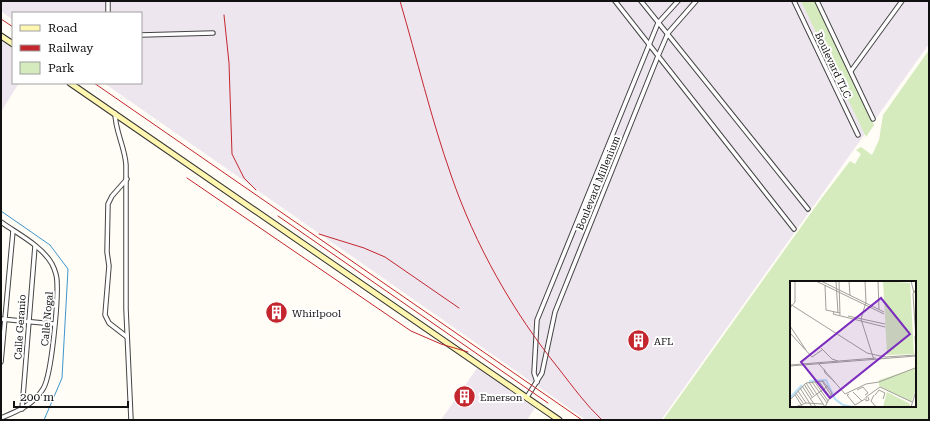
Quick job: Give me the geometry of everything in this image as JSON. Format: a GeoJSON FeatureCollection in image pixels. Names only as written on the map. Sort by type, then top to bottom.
{"type":"FeatureCollection","features":[{"type":"Feature","properties":{"kind":"street"},"geometry":{"type":"LineString","coordinates":[[108,1],[108,12]]}},
{"type":"Feature","properties":{"kind":"street"},"geometry":{"type":"LineString","coordinates":[[615,1],[794,229]]}},
{"type":"Feature","properties":{"kind":"street"},"geometry":{"type":"LineString","coordinates":[[641,1],[808,209]]}},
{"type":"Feature","properties":{"kind":"street","name":"Boulevard Millenium"},"geometry":{"type":"LineString","coordinates":[[537,382],[534,373],[536,323],[658,22],[678,1]]}},
{"type":"Feature","properties":{"kind":"street","name":"Boulevard Millenium"},"geometry":{"type":"LineString","coordinates":[[527,398],[542,373],[555,312],[658,56],[668,33],[696,1]]}},
{"type":"Feature","properties":{"kind":"street","name":"Boulevard TLC"},"geometry":{"type":"LineString","coordinates":[[794,1],[858,135]]}},
{"type":"Feature","properties":{"kind":"street","name":"Boulevard TLC"},"geometry":{"type":"LineString","coordinates":[[817,1],[873,119]]}},
{"type":"Feature","properties":{"kind":"street"},"geometry":{"type":"LineString","coordinates":[[851,71],[902,1]]}},
{"type":"Feature","properties":{"kind":"street"},"geometry":{"type":"LineString","coordinates":[[142,35],[213,33]]}},
{"type":"Feature","properties":{"kind":"street"},"geometry":{"type":"LineString","coordinates":[[1,36],[12,43]]}},
{"type":"Feature","properties":{"kind":"street"},"geometry":{"type":"LineString","coordinates":[[72,84],[559,420]]}},
{"type":"Feature","properties":{"kind":"street"},"geometry":{"type":"LineString","coordinates":[[115,113],[116,127],[126,156],[127,337],[131,420]]}},
{"type":"Feature","properties":{"kind":"street"},"geometry":{"type":"LineString","coordinates":[[127,179],[112,196],[108,204],[109,266],[105,315],[109,323],[127,337]]}},
{"type":"Feature","properties":{"kind":"street","name":"Calle Nogal"},"geometry":{"type":"LineString","coordinates":[[1,222],[35,246],[49,260],[56,273],[57,287],[51,358],[46,383],[41,393],[22,409],[1,418]]}},
{"type":"Feature","properties":{"kind":"street"},"geometry":{"type":"LineString","coordinates":[[1,362],[3,320],[13,231]]}},
{"type":"Feature","properties":{"kind":"street","name":"Calle Geranio"},"geometry":{"type":"LineString","coordinates":[[22,409],[35,246]]}},
{"type":"Feature","properties":{"kind":"street"},"geometry":{"type":"LineString","coordinates":[[3,320],[54,324]]}},
{"type":"Feature","properties":{"kind":"shaded area"},"geometry":{"type":"Polygon","coordinates":[[[1,1],[929,1],[929,44],[661,420],[586,420],[105,84],[142,84],[142,12],[12,12],[12,19],[1,11],[1,1]]]}},
{"type":"Feature","properties":{"kind":"shaded area"},"geometry":{"type":"Polygon","coordinates":[[[1,40],[12,47],[12,84],[18,84],[1,112],[1,40]]]}},
{"type":"Feature","properties":{"kind":"shaded area"},"geometry":{"type":"Polygon","coordinates":[[[477,368],[535,408],[527,420],[441,420],[477,368]]]}},
{"type":"Feature","properties":{"kind":"green space"},"geometry":{"type":"Polygon","coordinates":[[[801,1],[815,1],[874,125],[866,137],[801,1]]]}},
{"type":"Feature","properties":{"kind":"green space"},"geometry":{"type":"Polygon","coordinates":[[[929,50],[929,420],[663,420],[821,199],[850,161],[855,164],[861,154],[856,150],[861,147],[872,155],[879,140],[883,115],[929,50]]]}},
{"type":"Feature","properties":{"kind":"waterway"},"geometry":{"type":"LineString","coordinates":[[1,211],[50,245],[68,269],[62,378],[44,420]]}},
{"type":"Feature","properties":{"kind":"railway"},"geometry":{"type":"LineString","coordinates":[[400,1],[451,175],[484,252],[511,301],[542,347],[590,408],[602,420]]}},
{"type":"Feature","properties":{"kind":"railway"},"geometry":{"type":"LineString","coordinates":[[224,15],[229,63],[232,154],[244,178],[256,190]]}},
{"type":"Feature","properties":{"kind":"railway"},"geometry":{"type":"LineString","coordinates":[[1,19],[12,26]]}},
{"type":"Feature","properties":{"kind":"railway"},"geometry":{"type":"LineString","coordinates":[[95,84],[582,420]]}},
{"type":"Feature","properties":{"kind":"railway"},"geometry":{"type":"LineString","coordinates":[[187,178],[411,331],[441,344],[468,352]]}},
{"type":"Feature","properties":{"kind":"railway"},"geometry":{"type":"LineString","coordinates":[[278,216],[548,403]]}},
{"type":"Feature","properties":{"kind":"railway"},"geometry":{"type":"LineString","coordinates":[[319,234],[364,248],[385,257],[459,308]]}},
{"type":"Feature","properties":{"kind":"place","name":"Whirlpool"},"geometry":{"type":"Point","coordinates":[276,313]}},
{"type":"Feature","properties":{"kind":"place","name":"AFL"},"geometry":{"type":"Point","coordinates":[638,341]}},
{"type":"Feature","properties":{"kind":"place","name":"Emerson"},"geometry":{"type":"Point","coordinates":[465,397]}}]}
